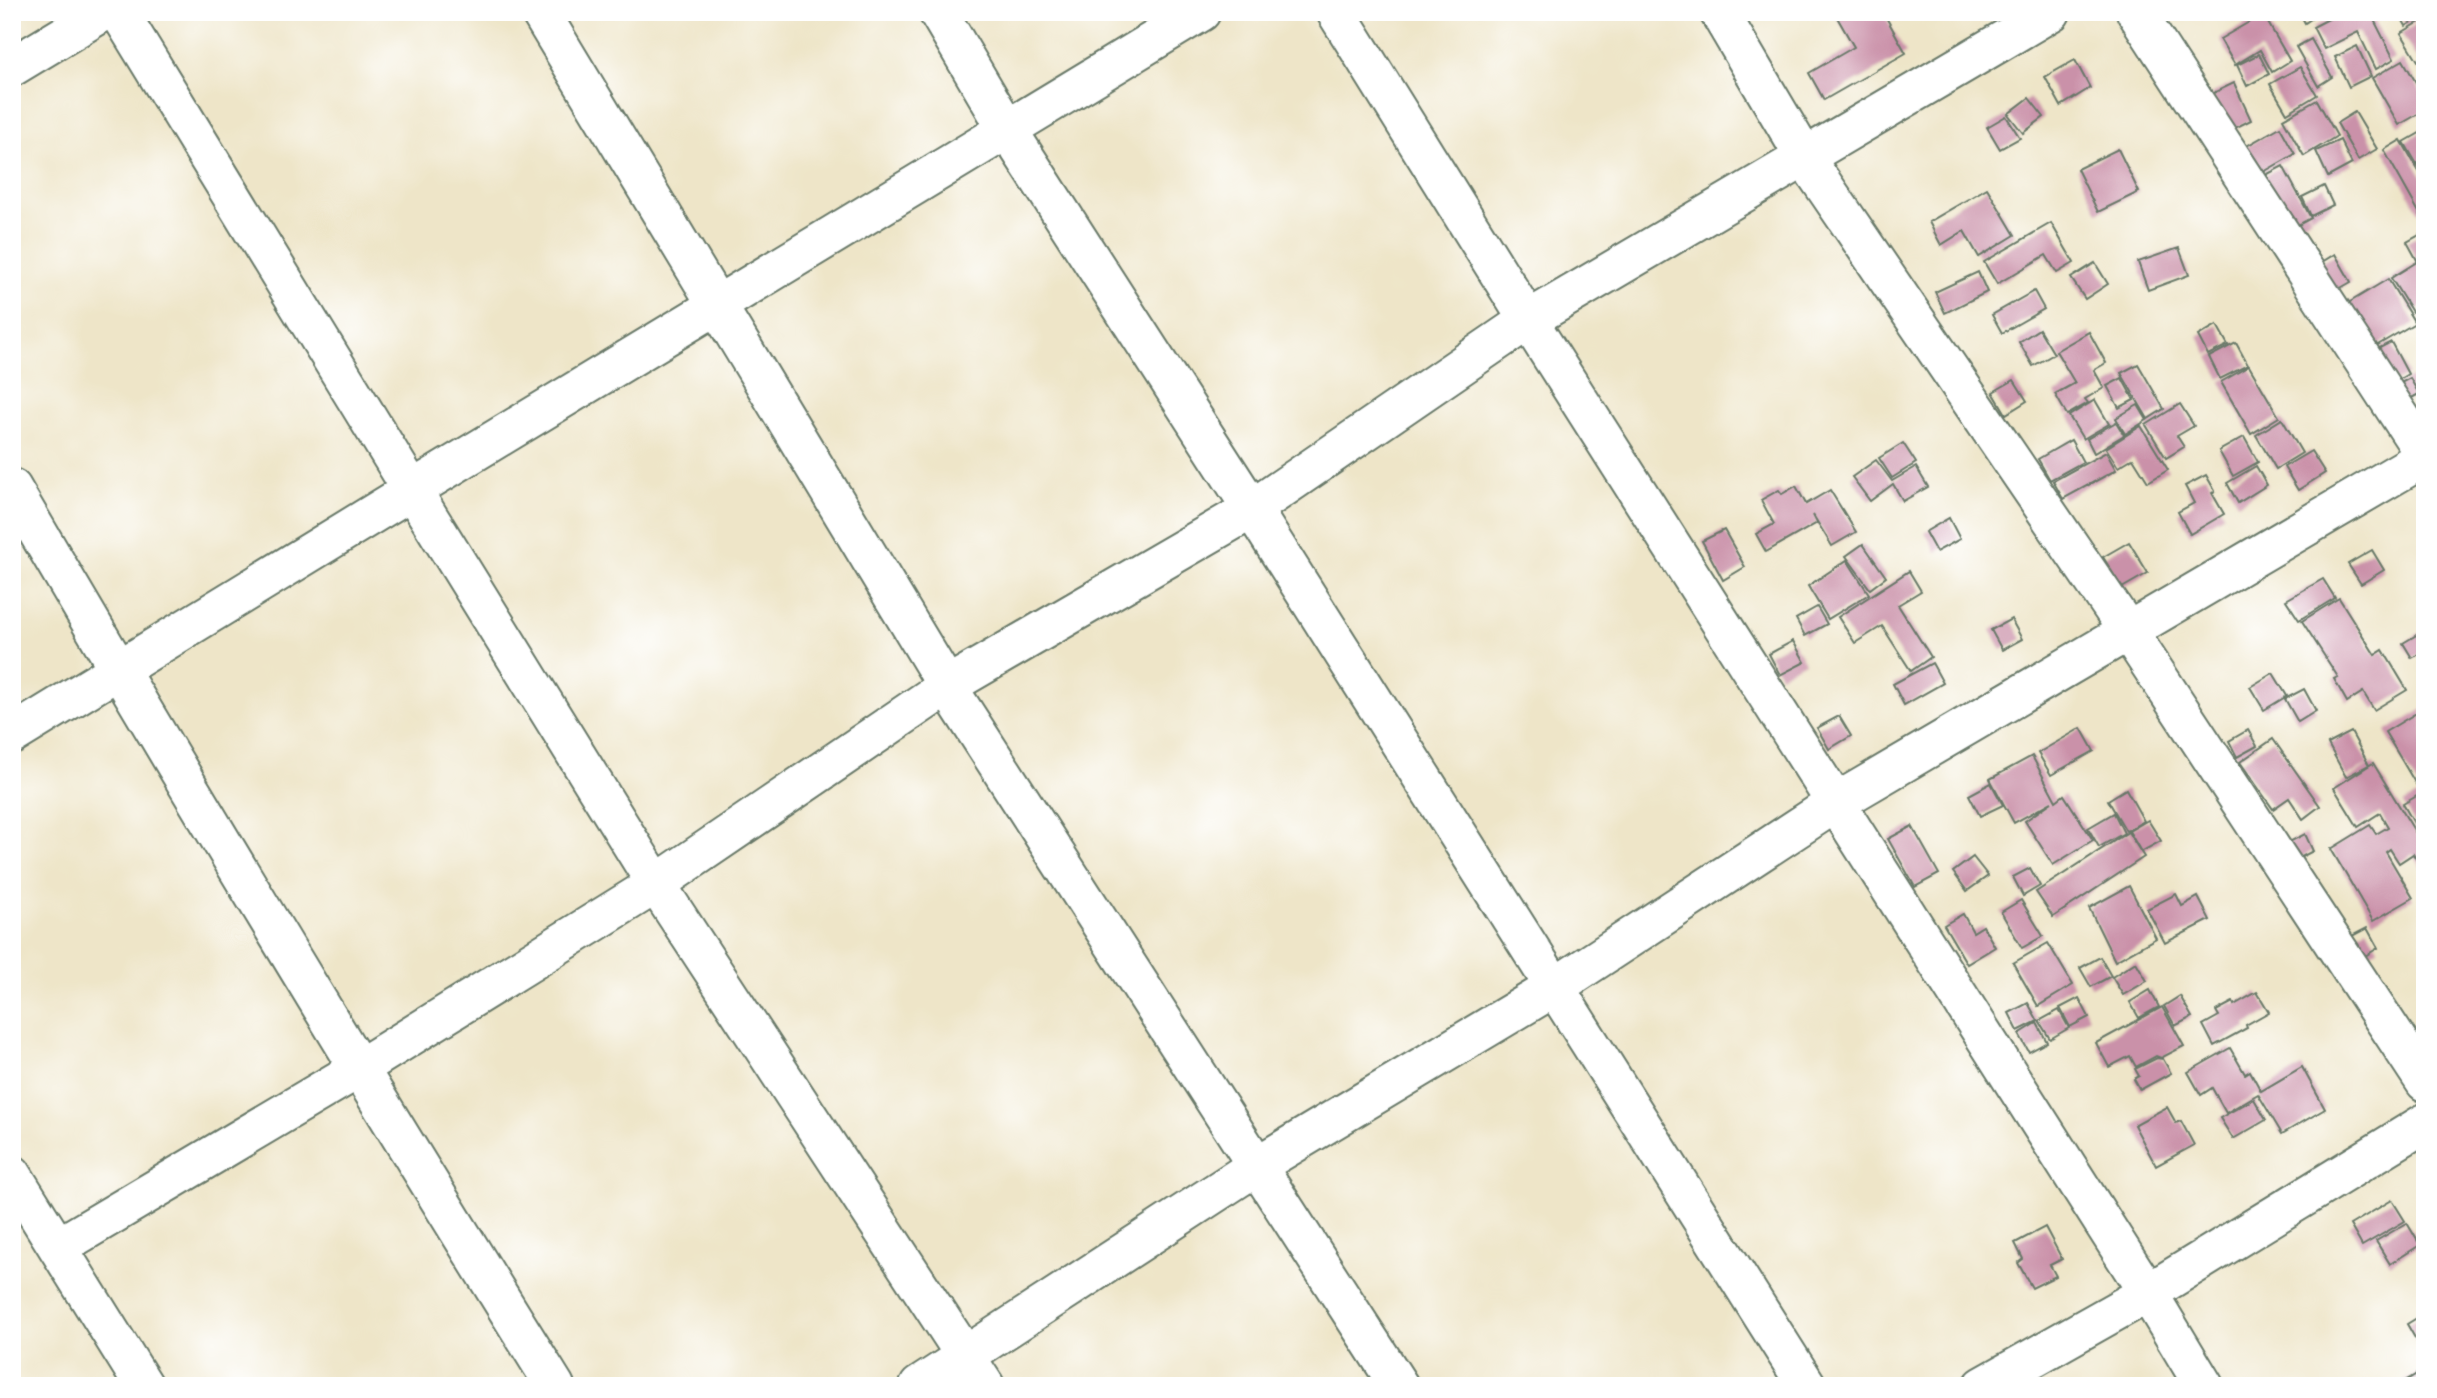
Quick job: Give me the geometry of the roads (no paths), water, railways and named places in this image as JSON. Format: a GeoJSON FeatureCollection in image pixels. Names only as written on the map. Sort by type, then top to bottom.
{"type":"FeatureCollection","features":[{"type":"Feature","properties":{"kind":"main road"},"geometry":{"type":"LineString","coordinates":[[12,67],[103,12]]}},
{"type":"Feature","properties":{"kind":"main road"},"geometry":{"type":"LineString","coordinates":[[119,12],[656,884],[975,1371]]}},
{"type":"Feature","properties":{"kind":"main road"},"geometry":{"type":"LineString","coordinates":[[540,12],[947,686],[1399,1386]]}},
{"type":"Feature","properties":{"kind":"main road"},"geometry":{"type":"LineString","coordinates":[[938,12],[1007,129],[1252,509],[1807,1386]]}},
{"type":"Feature","properties":{"kind":"main road"},"geometry":{"type":"LineString","coordinates":[[12,735],[1201,12]]}},
{"type":"Feature","properties":{"kind":"main road"},"geometry":{"type":"LineString","coordinates":[[1336,12],[1528,320],[2148,1293],[2204,1386]]}},
{"type":"Feature","properties":{"kind":"main road"},"geometry":{"type":"LineString","coordinates":[[1719,12],[1805,158],[2128,631],[2425,1082]]}},
{"type":"Feature","properties":{"kind":"main road"},"geometry":{"type":"LineString","coordinates":[[58,1247],[358,1069],[656,884],[947,686],[1252,509],[1528,320],[2051,12]]}},
{"type":"Feature","properties":{"kind":"main road"},"geometry":{"type":"LineString","coordinates":[[919,1386],[975,1371],[1258,1166],[1555,987],[1837,802],[2425,456],[2136,12]]}},
{"type":"Feature","properties":{"kind":"main road"},"geometry":{"type":"LineString","coordinates":[[12,488],[358,1069],[555,1386]]}},
{"type":"Feature","properties":{"kind":"main road"},"geometry":{"type":"LineString","coordinates":[[1983,1386],[2148,1293],[2425,1123]]}},
{"type":"Feature","properties":{"kind":"main road"},"geometry":{"type":"LineString","coordinates":[[12,1174],[144,1386]]}}]}
